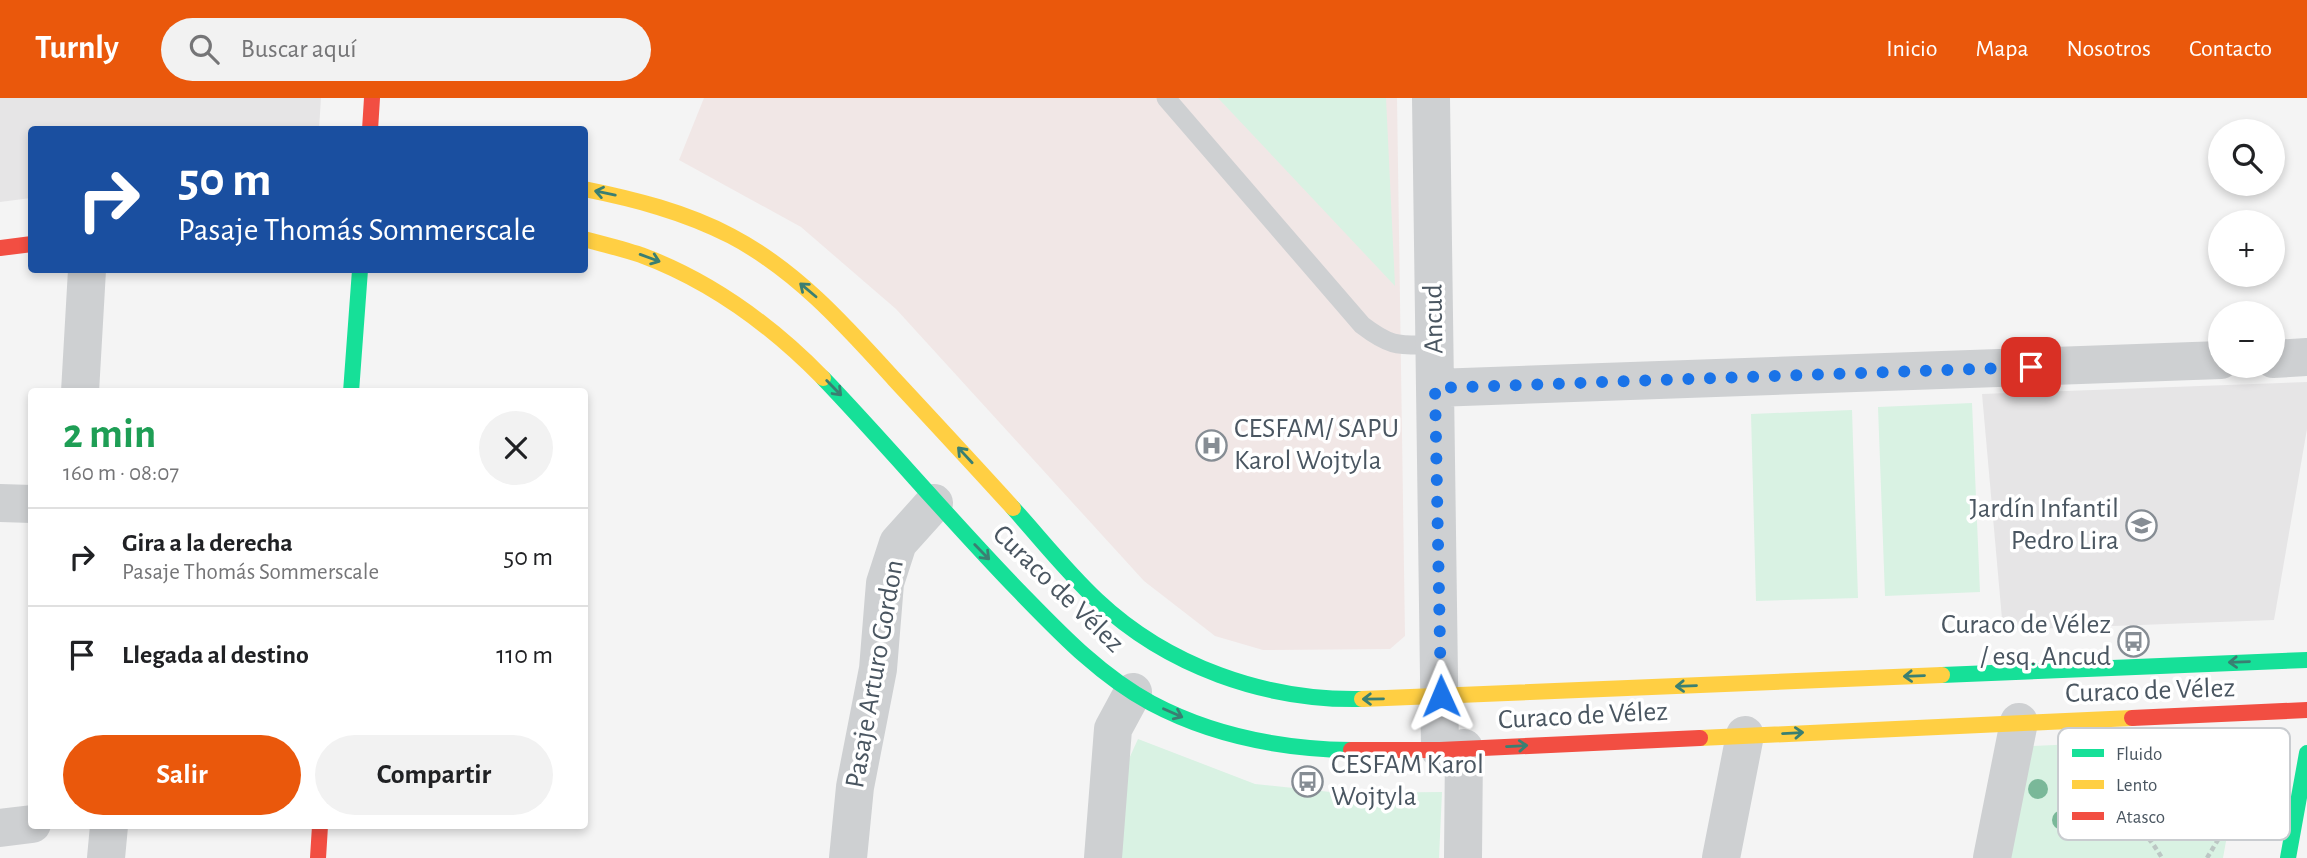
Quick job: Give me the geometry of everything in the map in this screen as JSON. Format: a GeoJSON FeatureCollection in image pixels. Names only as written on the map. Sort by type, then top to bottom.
{"type":"FeatureCollection","features":[{"type":"Feature","properties":{"kind":"street"},"geometry":{"type":"LineString","coordinates":[[370,126],[372,98]]}},
{"type":"Feature","properties":{"kind":"street","name":"Ancud"},"geometry":{"type":"LineString","coordinates":[[1431,98],[1441,696],[1452,749],[1463,858]]}},
{"type":"Feature","properties":{"kind":"street","name":"Curaco de Vélez"},"geometry":{"type":"LineString","coordinates":[[588,190],[630,198],[716,229],[763,256],[806,288],[836,316],[1097,600],[1151,642],[1227,679],[1302,697],[1333,700],[2307,660]]}},
{"type":"Feature","properties":{"kind":"street","name":"Curaco de Vélez"},"geometry":{"type":"LineString","coordinates":[[588,240],[651,258],[690,275],[742,306],[772,328],[837,391],[934,503],[1070,644],[1100,670],[1171,713],[1211,729],[1273,746],[1312,751],[1452,749],[2307,710]]}},
{"type":"Feature","properties":{"kind":"street"},"geometry":{"type":"LineString","coordinates":[[0,248],[28,244]]}},
{"type":"Feature","properties":{"kind":"street"},"geometry":{"type":"LineString","coordinates":[[80,388],[87,273]]}},
{"type":"Feature","properties":{"kind":"street"},"geometry":{"type":"LineString","coordinates":[[351,388],[360,273]]}},
{"type":"Feature","properties":{"kind":"street"},"geometry":{"type":"LineString","coordinates":[[2285,359],[2307,358]]}},
{"type":"Feature","properties":{"kind":"street"},"geometry":{"type":"LineString","coordinates":[[1435,388],[2208,360]]}},
{"type":"Feature","properties":{"kind":"street"},"geometry":{"type":"LineString","coordinates":[[0,503],[28,504]]}},
{"type":"Feature","properties":{"kind":"street","name":"Pasaje Arturo Gordon"},"geometry":{"type":"LineString","coordinates":[[848,858],[855,787],[878,670],[885,583],[898,543],[934,503]]}},
{"type":"Feature","properties":{"kind":"street"},"geometry":{"type":"LineString","coordinates":[[1103,858],[1113,729],[1133,692]]}},
{"type":"Feature","properties":{"kind":"street"},"geometry":{"type":"LineString","coordinates":[[1992,858],[2020,722]]}},
{"type":"Feature","properties":{"kind":"street"},"geometry":{"type":"LineString","coordinates":[[1721,858],[1745,735]]}},
{"type":"Feature","properties":{"kind":"street"},"geometry":{"type":"LineString","coordinates":[[2288,858],[2307,753]]}},
{"type":"Feature","properties":{"kind":"street"},"geometry":{"type":"LineString","coordinates":[[0,828],[28,824]]}},
{"type":"Feature","properties":{"kind":"street"},"geometry":{"type":"LineString","coordinates":[[106,858],[108,829]]}},
{"type":"Feature","properties":{"kind":"street"},"geometry":{"type":"LineString","coordinates":[[317,858],[320,829]]}},
{"type":"Feature","properties":{"kind":"lane"},"geometry":{"type":"LineString","coordinates":[[1166,98],[1362,325],[1381,340],[1399,345],[1435,345]]}},
{"type":"Feature","properties":{"kind":"path"},"geometry":{"type":"LineString","coordinates":[[2020,722],[2047,754],[2058,761]]}},
{"type":"Feature","properties":{"kind":"path"},"geometry":{"type":"LineString","coordinates":[[2148,840],[2162,858]]}},
{"type":"Feature","properties":{"kind":"path"},"geometry":{"type":"LineString","coordinates":[[2207,858],[2218,840]]}},
{"type":"Feature","properties":{"kind":"shaded area"},"geometry":{"type":"Polygon","coordinates":[[[0,98],[321,98],[319,126],[28,126],[28,198],[0,202],[0,98]]]}},
{"type":"Feature","properties":{"kind":"shaded area","name":"CESFAM/ SAPU Karol Wojtyla"},"geometry":{"type":"Polygon","coordinates":[[[704,98],[1397,98],[1405,636],[1390,649],[1263,650],[1215,636],[1144,581],[896,309],[801,227],[679,160],[704,98]]]}},
{"type":"Feature","properties":{"kind":"shaded area","name":"Jardín Infantil Pedro Lira"},"geometry":{"type":"Polygon","coordinates":[[[2307,382],[2307,429],[2274,620],[2003,630],[1982,394],[2307,382]]]}},
{"type":"Feature","properties":{"kind":"green space"},"geometry":{"type":"Polygon","coordinates":[[[1218,98],[1386,98],[1395,286],[1218,98]]]}},
{"type":"Feature","properties":{"kind":"green space"},"geometry":{"type":"Polygon","coordinates":[[[1972,403],[1980,592],[1885,596],[1878,407],[1972,403]]]}},
{"type":"Feature","properties":{"kind":"green space"},"geometry":{"type":"Polygon","coordinates":[[[1852,410],[1858,598],[1756,601],[1751,414],[1852,410]]]}},
{"type":"Feature","properties":{"kind":"green space"},"geometry":{"type":"Polygon","coordinates":[[[1138,739],[1255,784],[1340,793],[1442,792],[1439,858],[1112,858],[1118,783],[1138,739]]]}},
{"type":"Feature","properties":{"kind":"green space"},"geometry":{"type":"Polygon","coordinates":[[[2058,745],[2058,840],[2226,840],[2223,858],[2010,858],[2033,746],[2058,745]]]}},
{"type":"Feature","properties":{"kind":"traffic: fast"},"geometry":{"type":"LineString","coordinates":[[351,388],[360,273]]}},
{"type":"Feature","properties":{"kind":"traffic: fast"},"geometry":{"type":"LineString","coordinates":[[823,378],[1048,621],[1097,666],[1132,692],[1175,714],[1223,732],[1299,747],[1351,750]]}},
{"type":"Feature","properties":{"kind":"traffic: fast"},"geometry":{"type":"LineString","coordinates":[[1013,508],[1097,600],[1154,644],[1219,675],[1254,686],[1290,694],[1362,699]]}},
{"type":"Feature","properties":{"kind":"traffic: fast"},"geometry":{"type":"LineString","coordinates":[[1942,675],[2307,660]]}},
{"type":"Feature","properties":{"kind":"traffic: fast"},"geometry":{"type":"LineString","coordinates":[[2288,858],[2307,753]]}},
{"type":"Feature","properties":{"kind":"traffic: slow"},"geometry":{"type":"LineString","coordinates":[[588,190],[640,202],[696,220],[731,236],[777,265],[838,319],[1013,508]]}},
{"type":"Feature","properties":{"kind":"traffic: slow"},"geometry":{"type":"LineString","coordinates":[[588,240],[641,255],[716,291],[782,340],[823,378]]}},
{"type":"Feature","properties":{"kind":"traffic: slow"},"geometry":{"type":"LineString","coordinates":[[1362,699],[1942,675]]}},
{"type":"Feature","properties":{"kind":"traffic: slow"},"geometry":{"type":"LineString","coordinates":[[1700,738],[2132,718]]}},
{"type":"Feature","properties":{"kind":"traffic: jam"},"geometry":{"type":"LineString","coordinates":[[370,126],[372,98]]}},
{"type":"Feature","properties":{"kind":"traffic: jam"},"geometry":{"type":"LineString","coordinates":[[0,248],[28,244]]}},
{"type":"Feature","properties":{"kind":"traffic: jam"},"geometry":{"type":"LineString","coordinates":[[2132,718],[2307,710]]}},
{"type":"Feature","properties":{"kind":"traffic: jam"},"geometry":{"type":"LineString","coordinates":[[1351,750],[1440,750],[1700,738]]}},
{"type":"Feature","properties":{"kind":"traffic: jam"},"geometry":{"type":"LineString","coordinates":[[318,858],[320,829]]}},
{"type":"Feature","properties":{"kind":"place","name":"CESFAM/ SAPU Karol Wojtyla"},"geometry":{"type":"Point","coordinates":[1211,445]}},
{"type":"Feature","properties":{"kind":"place","name":"Jardín Infantil Pedro Lira"},"geometry":{"type":"Point","coordinates":[2142,525]}},
{"type":"Feature","properties":{"kind":"place","name":"Curaco de Vélez / esq. Ancud"},"geometry":{"type":"Point","coordinates":[2134,641]}},
{"type":"Feature","properties":{"kind":"place","name":"CESFAM Karol Wojtyla"},"geometry":{"type":"Point","coordinates":[1308,781]}},
{"type":"Feature","properties":{"kind":"route"},"geometry":{"type":"LineString","coordinates":[[1441,696],[1435,388],[2031,367]]}}]}
